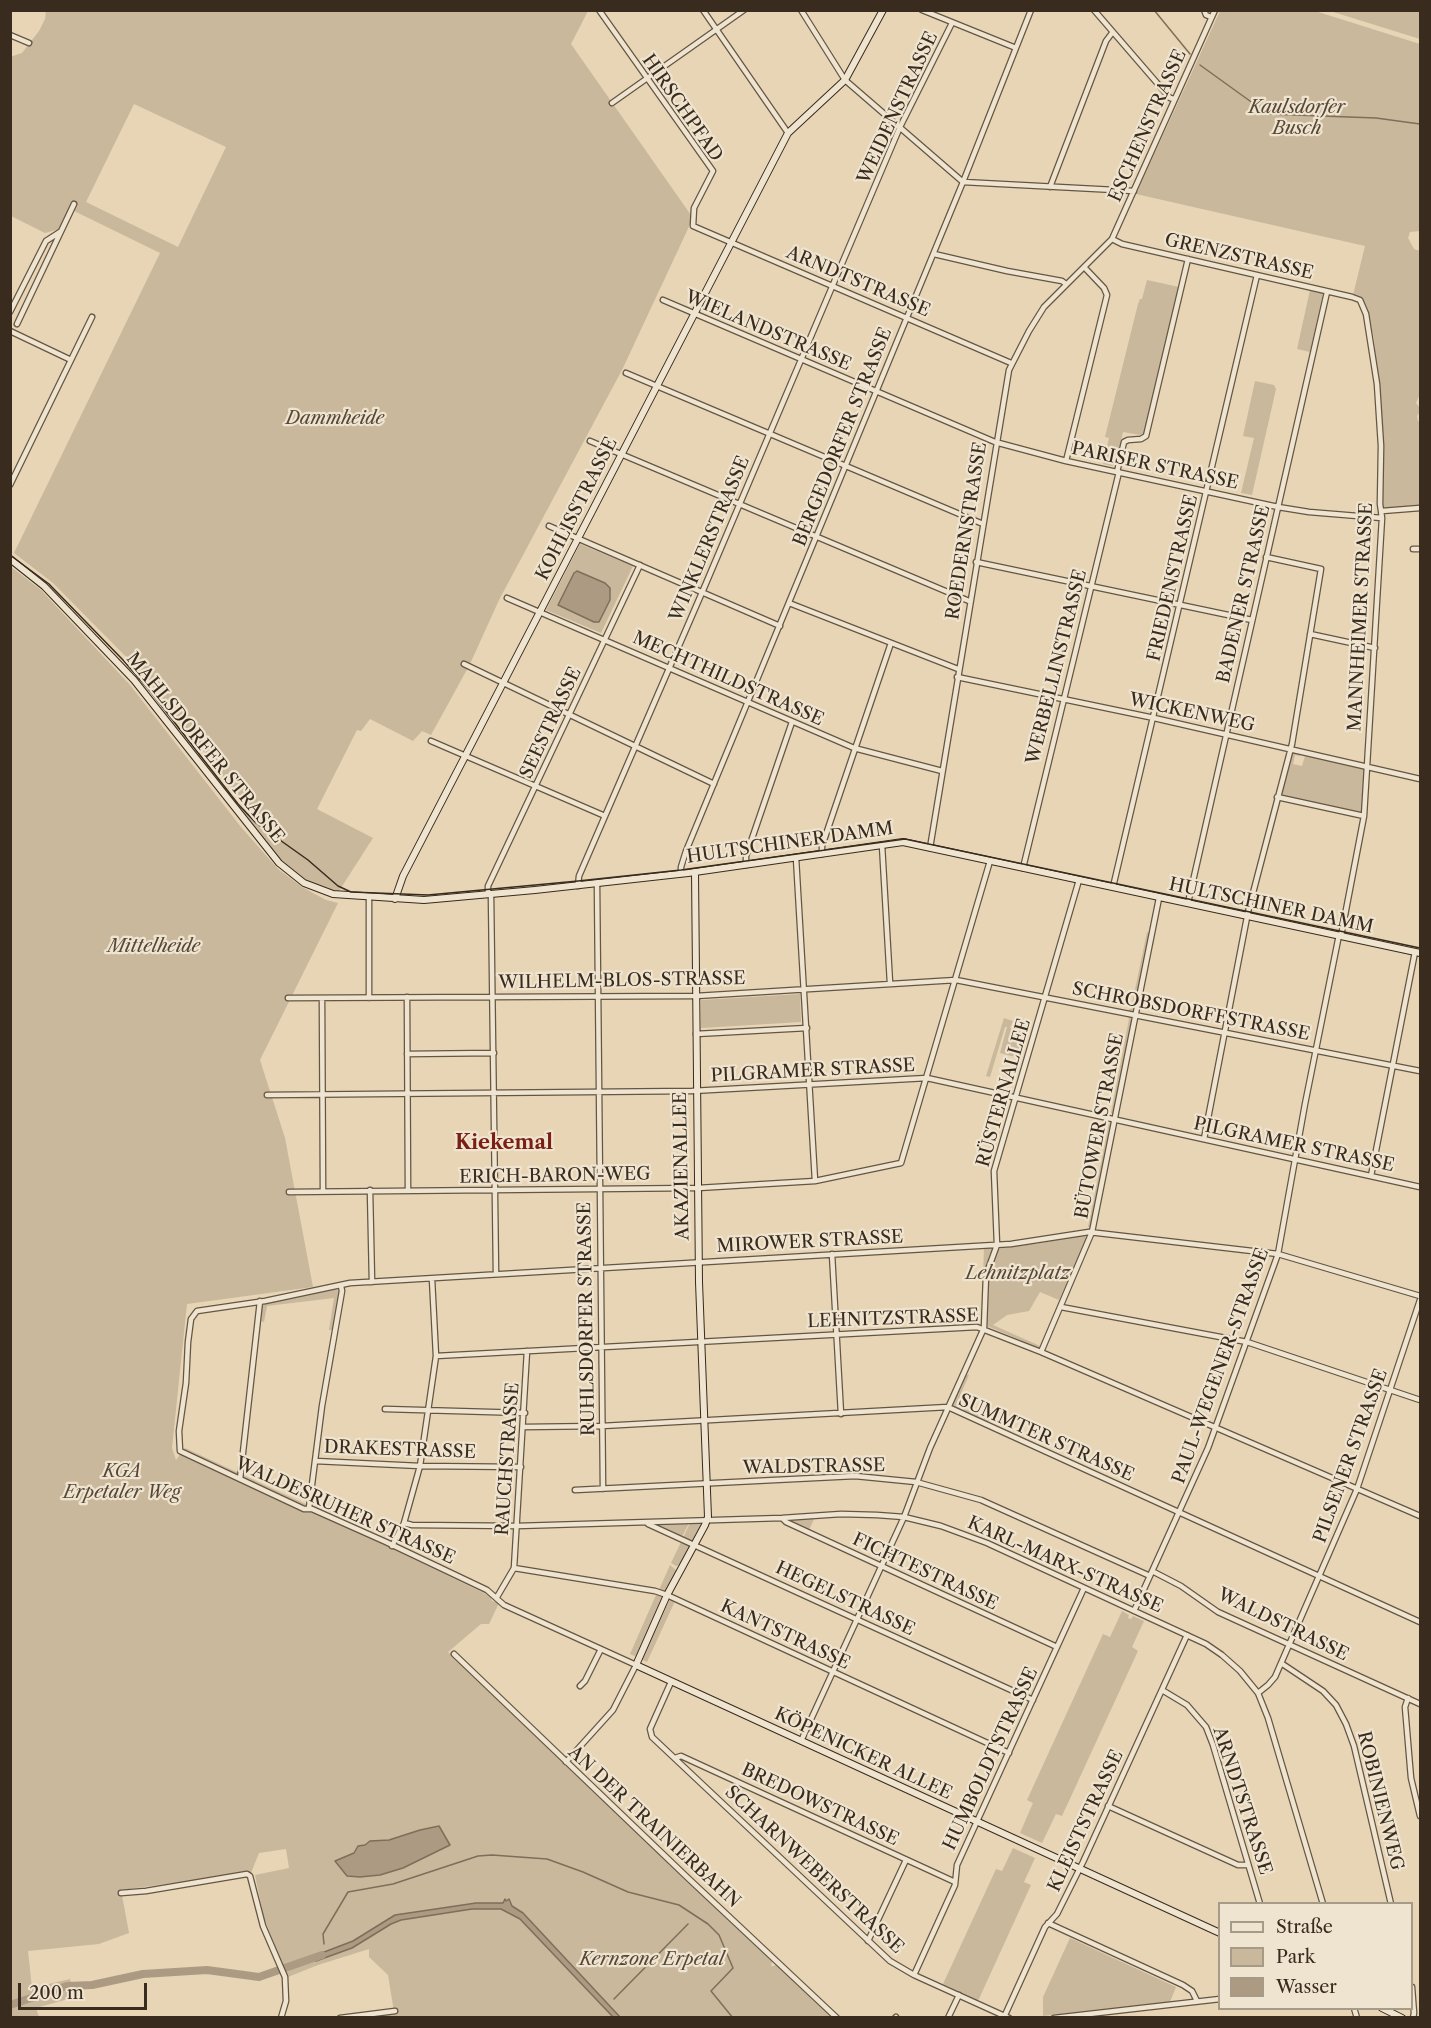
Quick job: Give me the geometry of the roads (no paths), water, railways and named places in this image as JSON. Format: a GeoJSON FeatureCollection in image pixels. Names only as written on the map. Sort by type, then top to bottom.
{"type":"FeatureCollection","features":[{"type":"Feature","properties":{"kind":"street","name":"HIRSCHPFAD"},"geometry":{"type":"LineString","coordinates":[[599,10],[713,171],[694,208],[693,226]]}},
{"type":"Feature","properties":{"kind":"street"},"geometry":{"type":"LineString","coordinates":[[703,10],[788,133]]}},
{"type":"Feature","properties":{"kind":"street"},"geometry":{"type":"LineString","coordinates":[[612,103],[744,10]]}},
{"type":"Feature","properties":{"kind":"street"},"geometry":{"type":"LineString","coordinates":[[801,10],[845,80],[963,182],[1134,191]]}},
{"type":"Feature","properties":{"kind":"street","name":"KOHLISSTRASSE"},"geometry":{"type":"LineString","coordinates":[[395,899],[403,876],[788,133],[845,80],[883,10]]}},
{"type":"Feature","properties":{"kind":"street"},"geometry":{"type":"LineString","coordinates":[[922,10],[1016,48]]}},
{"type":"Feature","properties":{"kind":"street","name":"BERGEDORFER STRASSE"},"geometry":{"type":"LineString","coordinates":[[681,874],[681,867],[714,784],[934,254],[1031,10]]}},
{"type":"Feature","properties":{"kind":"street"},"geometry":{"type":"LineString","coordinates":[[1094,10],[1170,98],[1174,99]]}},
{"type":"Feature","properties":{"kind":"street"},"geometry":{"type":"LineString","coordinates":[[1204,10],[1206,15],[1212,17]]}},
{"type":"Feature","properties":{"kind":"street","name":"ESCHENSTRASSE"},"geometry":{"type":"LineString","coordinates":[[1102,251],[1112,239],[1215,10]]}},
{"type":"Feature","properties":{"kind":"street","name":"WEIDENSTRASSE"},"geometry":{"type":"LineString","coordinates":[[868,204],[900,127],[952,23]]}},
{"type":"Feature","properties":{"kind":"street"},"geometry":{"type":"LineString","coordinates":[[1050,187],[1106,41],[1112,33]]}},
{"type":"Feature","properties":{"kind":"street"},"geometry":{"type":"LineString","coordinates":[[10,35],[29,43]]}},
{"type":"Feature","properties":{"kind":"street"},"geometry":{"type":"LineString","coordinates":[[17,324],[74,204]]}},
{"type":"Feature","properties":{"kind":"street","name":"WINKLERSTRASSE"},"geometry":{"type":"LineString","coordinates":[[578,886],[579,876],[868,204]]}},
{"type":"Feature","properties":{"kind":"street","name":"ARNDTSTRASSE"},"geometry":{"type":"LineString","coordinates":[[693,226],[1011,363]]}},
{"type":"Feature","properties":{"kind":"street"},"geometry":{"type":"LineString","coordinates":[[10,312],[46,241],[62,231]]}},
{"type":"Feature","properties":{"kind":"street","name":"GRENZSTRASSE"},"geometry":{"type":"LineString","coordinates":[[1112,239],[1122,244],[1360,300]]}},
{"type":"Feature","properties":{"kind":"street","name":"ROEDERNSTRASSE"},"geometry":{"type":"LineString","coordinates":[[930,848],[995,442],[1011,363],[1036,317],[1066,284],[1102,251]]}},
{"type":"Feature","properties":{"kind":"street"},"geometry":{"type":"LineString","coordinates":[[934,254],[1062,281],[1066,284]]}},
{"type":"Feature","properties":{"kind":"street","name":"WERBELLINSTRASSE"},"geometry":{"type":"LineString","coordinates":[[1023,868],[1124,442],[1141,440],[1146,436],[1188,259]]}},
{"type":"Feature","properties":{"kind":"street"},"geometry":{"type":"LineString","coordinates":[[1066,461],[1107,295],[1104,288],[1084,267]]}},
{"type":"Feature","properties":{"kind":"street","name":"FRIEDENSTRASSE"},"geometry":{"type":"LineString","coordinates":[[1113,887],[1257,275]]}},
{"type":"Feature","properties":{"kind":"street","name":"BADENER STRASSE"},"geometry":{"type":"LineString","coordinates":[[1188,903],[1327,292]]}},
{"type":"Feature","properties":{"kind":"street","name":"WIELANDSTRASSE"},"geometry":{"type":"LineString","coordinates":[[663,300],[995,442]]}},
{"type":"Feature","properties":{"kind":"street","name":"MANNHEIMER STRASSE"},"geometry":{"type":"LineString","coordinates":[[1340,936],[1364,816],[1382,518],[1381,446],[1375,364],[1366,314],[1360,300]]}},
{"type":"Feature","properties":{"kind":"street"},"geometry":{"type":"LineString","coordinates":[[10,485],[92,317]]}},
{"type":"Feature","properties":{"kind":"street"},"geometry":{"type":"LineString","coordinates":[[10,331],[71,360]]}},
{"type":"Feature","properties":{"kind":"street"},"geometry":{"type":"LineString","coordinates":[[626,373],[983,524]]}},
{"type":"Feature","properties":{"kind":"street"},"geometry":{"type":"LineString","coordinates":[[590,441],[969,602]]}},
{"type":"Feature","properties":{"kind":"street","name":"PARISER STRASSE"},"geometry":{"type":"LineString","coordinates":[[995,442],[1066,461],[1278,507],[1382,518]]}},
{"type":"Feature","properties":{"kind":"street"},"geometry":{"type":"LineString","coordinates":[[1382,511],[1420,508]]}},
{"type":"Feature","properties":{"kind":"street"},"geometry":{"type":"LineString","coordinates":[[549,526],[780,626]]}},
{"type":"Feature","properties":{"kind":"street"},"geometry":{"type":"LineString","coordinates":[[1413,549],[1420,549]]}},
{"type":"Feature","properties":{"kind":"street"},"geometry":{"type":"LineString","coordinates":[[1204,1139],[1248,916],[1290,749],[1321,569],[1266,557]]}},
{"type":"Feature","properties":{"kind":"street","name":"MAHLSDORFER STRASSE"},"geometry":{"type":"LineString","coordinates":[[10,559],[44,586],[134,680],[279,863],[304,882],[333,894]]}},
{"type":"Feature","properties":{"kind":"street"},"geometry":{"type":"LineString","coordinates":[[976,562],[1252,620]]}},
{"type":"Feature","properties":{"kind":"street","name":"SEESTRASSE"},"geometry":{"type":"LineString","coordinates":[[496,1274],[493,997],[488,886],[640,565]]}},
{"type":"Feature","properties":{"kind":"street","name":"MECHTHILDSTRASSE"},"geometry":{"type":"LineString","coordinates":[[507,598],[854,748],[942,771]]}},
{"type":"Feature","properties":{"kind":"street"},"geometry":{"type":"LineString","coordinates":[[789,603],[958,669]]}},
{"type":"Feature","properties":{"kind":"street"},"geometry":{"type":"LineString","coordinates":[[1310,634],[1375,648]]}},
{"type":"Feature","properties":{"kind":"street"},"geometry":{"type":"LineString","coordinates":[[822,854],[822,846],[854,748],[891,643]]}},
{"type":"Feature","properties":{"kind":"street"},"geometry":{"type":"LineString","coordinates":[[464,664],[714,784]]}},
{"type":"Feature","properties":{"kind":"street","name":"WICKENWEG"},"geometry":{"type":"LineString","coordinates":[[957,677],[1154,718],[1420,779]]}},
{"type":"Feature","properties":{"kind":"street"},"geometry":{"type":"LineString","coordinates":[[746,865],[746,857],[792,722]]}},
{"type":"Feature","properties":{"kind":"street"},"geometry":{"type":"LineString","coordinates":[[431,741],[605,816]]}},
{"type":"Feature","properties":{"kind":"street"},"geometry":{"type":"LineString","coordinates":[[1277,797],[1364,816]]}},
{"type":"Feature","properties":{"kind":"street","name":"HULTSCHINER DAMM"},"geometry":{"type":"LineString","coordinates":[[333,894],[424,900],[578,886],[681,874],[903,842],[1418,952]]}},
{"type":"Feature","properties":{"kind":"street"},"geometry":{"type":"LineString","coordinates":[[882,845],[890,983]]}},
{"type":"Feature","properties":{"kind":"street"},"geometry":{"type":"LineString","coordinates":[[796,858],[815,1180]]}},
{"type":"Feature","properties":{"kind":"street","name":"ERICH-BARON-WEG"},"geometry":{"type":"LineString","coordinates":[[289,1192],[698,1188],[815,1180],[901,1162],[990,861]]}},
{"type":"Feature","properties":{"kind":"street","name":"AKAZIENALLEE"},"geometry":{"type":"LineString","coordinates":[[695,872],[698,1263],[707,1521]]}},
{"type":"Feature","properties":{"kind":"street","name":"RÜSTERNALLEE"},"geometry":{"type":"LineString","coordinates":[[801,1741],[904,1517],[929,1449],[984,1328],[986,1275],[997,1245],[994,1171],[1079,880]]}},
{"type":"Feature","properties":{"kind":"street","name":"RUHLSDORFER STRASSE"},"geometry":{"type":"LineString","coordinates":[[597,884],[603,1489]]}},
{"type":"Feature","properties":{"kind":"street"},"geometry":{"type":"LineString","coordinates":[[369,897],[369,998]]}},
{"type":"Feature","properties":{"kind":"street","name":"BÜTOWER STRASSE"},"geometry":{"type":"LineString","coordinates":[[1041,1352],[1092,1232],[1159,898]]}},
{"type":"Feature","properties":{"kind":"street","name":"PAUL-WEGENER-STRASSE"},"geometry":{"type":"LineString","coordinates":[[1134,1611],[1215,1428],[1278,1254],[1340,936]]}},
{"type":"Feature","properties":{"kind":"street"},"geometry":{"type":"LineString","coordinates":[[1371,1176],[1392,1065],[1418,952]]}},
{"type":"Feature","properties":{"kind":"street","name":"WILHELM-BLOS-STRASSE"},"geometry":{"type":"LineString","coordinates":[[288,998],[696,996],[956,980]]}},
{"type":"Feature","properties":{"kind":"street","name":"SCHROBSDORFFSTRASSE"},"geometry":{"type":"LineString","coordinates":[[956,980],[1420,1071]]}},
{"type":"Feature","properties":{"kind":"street"},"geometry":{"type":"LineString","coordinates":[[406,997],[408,1191]]}},
{"type":"Feature","properties":{"kind":"street"},"geometry":{"type":"LineString","coordinates":[[322,998],[323,1191]]}},
{"type":"Feature","properties":{"kind":"street"},"geometry":{"type":"LineString","coordinates":[[696,1034],[807,1028]]}},
{"type":"Feature","properties":{"kind":"street"},"geometry":{"type":"LineString","coordinates":[[407,1054],[494,1053]]}},
{"type":"Feature","properties":{"kind":"street","name":"PILGRAMER STRASSE"},"geometry":{"type":"LineString","coordinates":[[267,1095],[696,1091],[927,1078],[1420,1187]]}},
{"type":"Feature","properties":{"kind":"street"},"geometry":{"type":"LineString","coordinates":[[370,1190],[372,1282]]}},
{"type":"Feature","properties":{"kind":"street","name":"MIROWER STRASSE"},"geometry":{"type":"LineString","coordinates":[[180,1451],[189,1332],[191,1319],[196,1311],[350,1283],[997,1245],[1092,1232],[1278,1254],[1420,1298]]}},
{"type":"Feature","properties":{"kind":"street"},"geometry":{"type":"LineString","coordinates":[[832,1254],[841,1414]]}},
{"type":"Feature","properties":{"kind":"street"},"geometry":{"type":"LineString","coordinates":[[392,1546],[404,1523],[420,1466],[436,1356],[432,1279]]}},
{"type":"Feature","properties":{"kind":"street"},"geometry":{"type":"LineString","coordinates":[[309,1508],[341,1286]]}},
{"type":"Feature","properties":{"kind":"street","name":"PILSENER STRASSE"},"geometry":{"type":"LineString","coordinates":[[1258,1693],[1268,1685],[1290,1645],[1357,1489],[1420,1298]]}},
{"type":"Feature","properties":{"kind":"street"},"geometry":{"type":"LineString","coordinates":[[240,1479],[260,1301]]}},
{"type":"Feature","properties":{"kind":"street"},"geometry":{"type":"LineString","coordinates":[[1061,1307],[1247,1342],[1420,1400]]}},
{"type":"Feature","properties":{"kind":"street","name":"LEHNITZSTRASSE"},"geometry":{"type":"LineString","coordinates":[[436,1356],[984,1328],[1420,1516]]}},
{"type":"Feature","properties":{"kind":"street","name":"RAUCHSTRASSE"},"geometry":{"type":"LineString","coordinates":[[497,1597],[514,1568],[527,1351]]}},
{"type":"Feature","properties":{"kind":"street","name":"SUMMTER STRASSE"},"geometry":{"type":"LineString","coordinates":[[524,1426],[602,1426],[948,1407],[1420,1622]]}},
{"type":"Feature","properties":{"kind":"street"},"geometry":{"type":"LineString","coordinates":[[385,1409],[525,1413]]}},
{"type":"Feature","properties":{"kind":"street","name":"WALDESRUHER STRASSE"},"geometry":{"type":"LineString","coordinates":[[180,1451],[304,1509],[309,1508],[392,1546],[487,1590],[497,1597]]}},
{"type":"Feature","properties":{"kind":"street","name":"DRAKESTRASSE"},"geometry":{"type":"LineString","coordinates":[[315,1461],[420,1466],[521,1467]]}},
{"type":"Feature","properties":{"kind":"street","name":"WALDSTRASSE"},"geometry":{"type":"LineString","coordinates":[[575,1490],[855,1476],[916,1482],[989,1503],[1180,1586],[1218,1612],[1420,1704]]}},
{"type":"Feature","properties":{"kind":"street","name":"KARL-MARX-STRASSE"},"geometry":{"type":"LineString","coordinates":[[404,1523],[517,1526],[707,1521],[841,1514],[904,1517],[976,1538],[1187,1635],[1222,1655],[1240,1671],[1258,1693],[1271,1725],[1322,1902]]}},
{"type":"Feature","properties":{"kind":"street","name":"FICHTESTRASSE"},"geometry":{"type":"LineString","coordinates":[[782,1518],[786,1522],[1057,1647]]}},
{"type":"Feature","properties":{"kind":"street"},"geometry":{"type":"LineString","coordinates":[[566,1762],[613,1710],[667,1595],[707,1521]]}},
{"type":"Feature","properties":{"kind":"street","name":"HEGELSTRASSE"},"geometry":{"type":"LineString","coordinates":[[646,1523],[1033,1700]]}},
{"type":"Feature","properties":{"kind":"street","name":"KANTSTRASSE"},"geometry":{"type":"LineString","coordinates":[[514,1568],[667,1595],[1009,1753]]}},
{"type":"Feature","properties":{"kind":"street","name":"HUMBOLDTSTRASSE"},"geometry":{"type":"LineString","coordinates":[[914,1975],[955,1881],[957,1865],[1084,1588]]}},
{"type":"Feature","properties":{"kind":"street","name":"KÖPENICKER ALLEE"},"geometry":{"type":"LineString","coordinates":[[497,1597],[504,1605],[1218,1933]]}},
{"type":"Feature","properties":{"kind":"street","name":"KLEISTSTRASSE"},"geometry":{"type":"LineString","coordinates":[[1007,2017],[1048,1923],[1057,1914],[1079,1869],[1187,1635]]}},
{"type":"Feature","properties":{"kind":"street"},"geometry":{"type":"LineString","coordinates":[[580,1686],[585,1681],[601,1649]]}},
{"type":"Feature","properties":{"kind":"street","name":"AN DER TRAINIERBAHN"},"geometry":{"type":"LineString","coordinates":[[454,1654],[837,2018]]}},
{"type":"Feature","properties":{"kind":"street","name":"ROBINIENWEG"},"geometry":{"type":"LineString","coordinates":[[1281,1663],[1323,1691],[1336,1705],[1346,1724],[1354,1746],[1391,1902]]}},
{"type":"Feature","properties":{"kind":"street","name":"SCHARNWEBERSTRASSE"},"geometry":{"type":"LineString","coordinates":[[671,1682],[649,1732],[652,1737],[890,1961],[914,1975],[1007,2017]]}},
{"type":"Feature","properties":{"kind":"street","name":"ARNDTSTRASSE"},"geometry":{"type":"LineString","coordinates":[[1162,1690],[1187,1705],[1206,1728],[1259,1902]]}},
{"type":"Feature","properties":{"kind":"street"},"geometry":{"type":"LineString","coordinates":[[1408,1698],[1405,1707],[1411,1778],[1420,1816]]}},
{"type":"Feature","properties":{"kind":"street","name":"BREDOWSTRASSE"},"geometry":{"type":"LineString","coordinates":[[675,1758],[681,1756],[955,1881]]}},
{"type":"Feature","properties":{"kind":"street"},"geometry":{"type":"LineString","coordinates":[[1108,1806],[1238,1865],[1248,1865]]}},
{"type":"Feature","properties":{"kind":"street"},"geometry":{"type":"LineString","coordinates":[[868,1941],[906,1860]]}},
{"type":"Feature","properties":{"kind":"street"},"geometry":{"type":"LineString","coordinates":[[121,1893],[247,1874],[250,1876],[263,1926],[284,1976],[287,1995],[281,2018]]}},
{"type":"Feature","properties":{"kind":"street"},"geometry":{"type":"LineString","coordinates":[[1048,1923],[1183,1985],[1192,1991],[1197,2001]]}},
{"type":"Feature","properties":{"kind":"street"},"geometry":{"type":"LineString","coordinates":[[948,2018],[959,1995]]}},
{"type":"Feature","properties":{"kind":"street"},"geometry":{"type":"LineString","coordinates":[[1054,2018],[1218,1999]]}},
{"type":"Feature","properties":{"kind":"street"},"geometry":{"type":"LineString","coordinates":[[1413,2000],[1413,2018]]}},
{"type":"Feature","properties":{"kind":"street"},"geometry":{"type":"LineString","coordinates":[[1386,2010],[1401,2018]]}},
{"type":"Feature","properties":{"kind":"street"},"geometry":{"type":"LineString","coordinates":[[340,2018],[395,2011]]}},
{"type":"Feature","properties":{"kind":"water"},"geometry":{"type":"Polygon","coordinates":[[[577,571],[605,583],[610,588],[610,600],[599,622],[594,622],[558,605],[577,571]]]}},
{"type":"Feature","properties":{"kind":"water"},"geometry":{"type":"Polygon","coordinates":[[[439,1826],[450,1845],[403,1868],[380,1875],[347,1876],[335,1861],[354,1853],[358,1846],[370,1841],[389,1840],[439,1826]]]}},
{"type":"Feature","properties":{"kind":"water"},"geometry":{"type":"Polygon","coordinates":[[[505,1899],[506,1901],[509,1899],[512,1906],[523,1913],[620,2017],[613,2017],[520,1919],[501,1909],[472,1909],[401,1920],[352,1948],[316,1961],[315,1957],[319,1954],[353,1941],[395,1915],[476,1903],[503,1903],[505,1899]]]}},
{"type":"Feature","properties":{"kind":"waterway"},"geometry":{"type":"LineString","coordinates":[[1154,10],[1190,54]]}},
{"type":"Feature","properties":{"kind":"waterway"},"geometry":{"type":"LineString","coordinates":[[1200,65],[1268,114],[1376,118],[1420,124]]}},
{"type":"Feature","properties":{"kind":"waterway"},"geometry":{"type":"LineString","coordinates":[[324,1944],[323,1934],[348,1892],[393,1884],[478,1856],[547,1859],[628,1892],[679,1905],[708,1924],[719,1935],[733,1968],[711,1991],[733,2018]]}},
{"type":"Feature","properties":{"kind":"waterway"},"geometry":{"type":"LineString","coordinates":[[614,1999],[688,1924]]}},
{"type":"Feature","properties":{"kind":"waterway"},"geometry":{"type":"LineString","coordinates":[[10,2005],[67,1986],[92,1985],[143,1974],[207,1970],[259,1977],[322,1955]]}},
{"type":"Feature","properties":{"kind":"tram line"},"geometry":{"type":"LineString","coordinates":[[10,555],[49,584],[123,660],[238,804],[256,823],[308,860],[338,886],[351,892],[428,895],[578,881],[681,870],[905,839],[1420,948]]}},
{"type":"Feature","properties":{"kind":"district","name":"Kiekemal"},"geometry":{"type":"Point","coordinates":[504,1143]}},
{"type":"Feature","properties":{"kind":"park label","name":"Kaulsdorfer Busch"},"geometry":{"type":"Point","coordinates":[1297,118]}},
{"type":"Feature","properties":{"kind":"park label","name":"Dammheide"},"geometry":{"type":"Point","coordinates":[335,419]}},
{"type":"Feature","properties":{"kind":"park label","name":"Mittelheide"},"geometry":{"type":"Point","coordinates":[154,947]}},
{"type":"Feature","properties":{"kind":"park label","name":"Lehnitzplatz"},"geometry":{"type":"Point","coordinates":[1018,1274]}},
{"type":"Feature","properties":{"kind":"park label","name":"KGA Erpetaler Weg"},"geometry":{"type":"Point","coordinates":[122,1482]}},
{"type":"Feature","properties":{"kind":"park label","name":"Kernzone Erpetal"},"geometry":{"type":"Point","coordinates":[652,1960]}}]}
